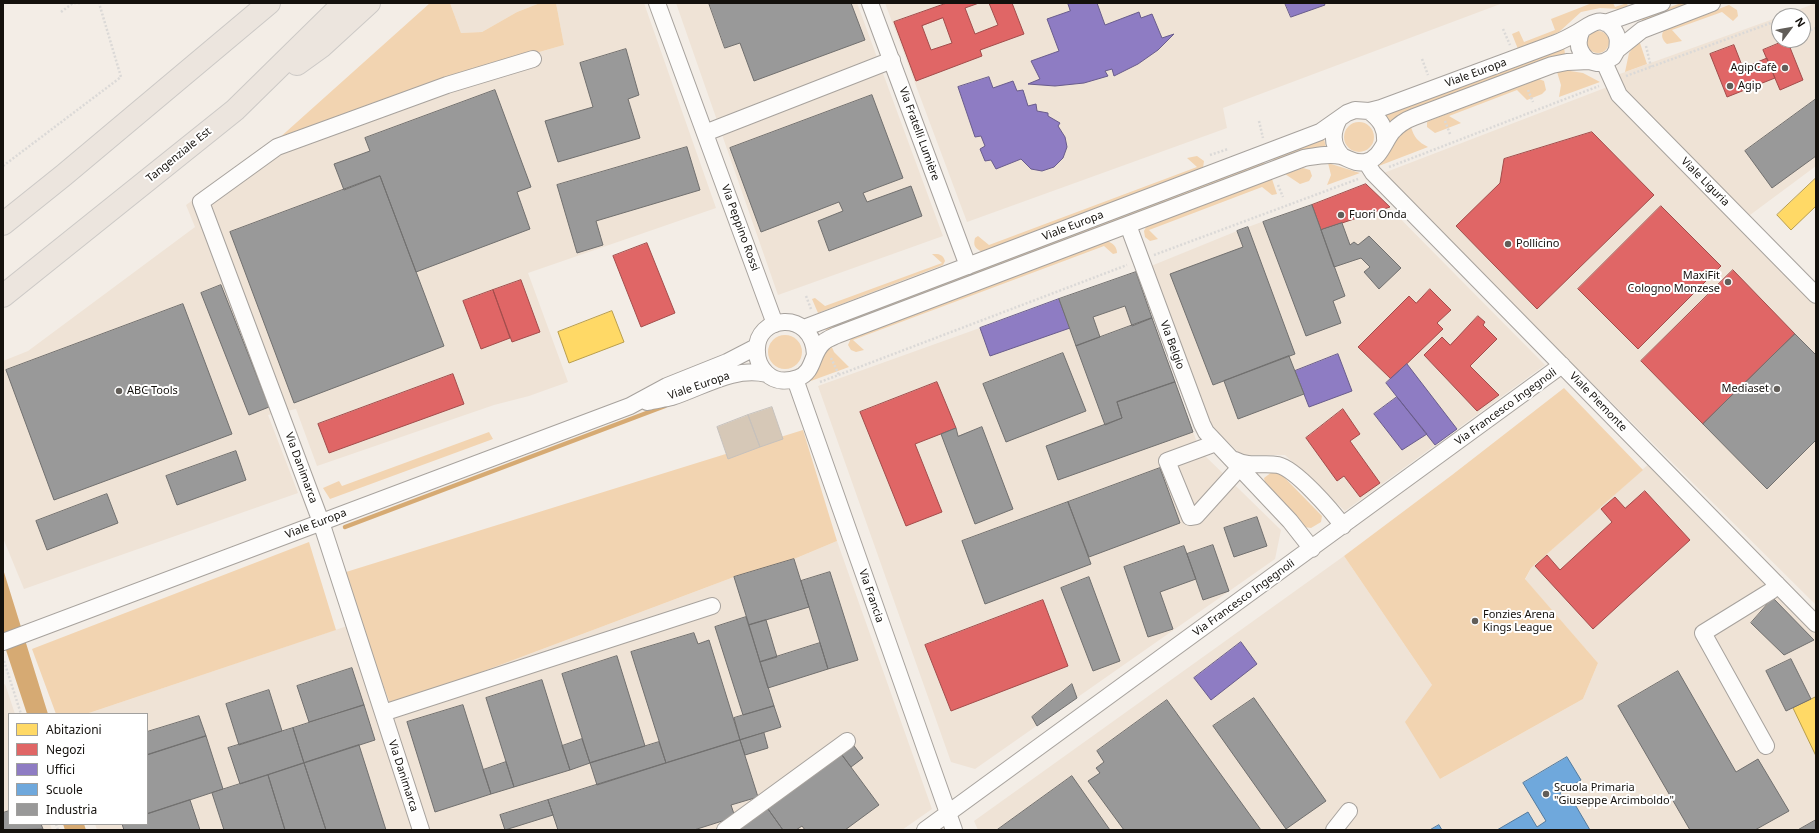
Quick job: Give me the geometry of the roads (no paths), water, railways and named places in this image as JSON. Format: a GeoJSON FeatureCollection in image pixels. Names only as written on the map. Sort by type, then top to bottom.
{"type":"FeatureCollection","features":[{"type":"Feature","properties":{"kind":"highway"},"geometry":{"type":"LineString","coordinates":[[3,224],[171,87],[269,3]]}},
{"type":"Feature","properties":{"kind":"highway","name":"Tangenziale Est"},"geometry":{"type":"LineString","coordinates":[[3,296],[235,110],[344,3]]}},
{"type":"Feature","properties":{"kind":"highway"},"geometry":{"type":"LineString","coordinates":[[235,110],[322,46],[369,3]]}},
{"type":"Feature","properties":{"kind":"highway"},"geometry":{"type":"LineString","coordinates":[[171,87],[250,8]]}},
{"type":"Feature","properties":{"kind":"street","name":"Via Peppino Rossi"},"geometry":{"type":"LineString","coordinates":[[657,3],[775,324]]}},
{"type":"Feature","properties":{"kind":"street","name":"Via Fratelli Lumière"},"geometry":{"type":"LineString","coordinates":[[870,3],[968,266]]}},
{"type":"Feature","properties":{"kind":"street","name":"Viale Europa"},"geometry":{"type":"LineString","coordinates":[[804,328],[1320,132],[1346,113],[1355,110],[1368,111],[1392,104],[1566,39],[1591,23],[1605,23],[1662,3]]}},
{"type":"Feature","properties":{"kind":"street"},"geometry":{"type":"LineString","coordinates":[[1582,30],[1579,36],[1578,47],[1583,56],[1596,61],[1613,57],[1617,50],[1629,39],[1650,26],[1712,3]]}},
{"type":"Feature","properties":{"kind":"street"},"geometry":{"type":"LineString","coordinates":[[1605,23],[1618,37],[1617,50]]}},
{"type":"Feature","properties":{"kind":"street","name":"Via Danimarca"},"geometry":{"type":"LineString","coordinates":[[421,830],[321,522],[201,202],[277,147],[447,85],[533,59]]}},
{"type":"Feature","properties":{"kind":"street"},"geometry":{"type":"LineString","coordinates":[[705,133],[892,60]]}},
{"type":"Feature","properties":{"kind":"street","name":"Viale Europa"},"geometry":{"type":"LineString","coordinates":[[630,406],[671,397],[732,375],[756,372],[797,384],[800,377],[808,371],[812,365],[815,355],[824,342],[837,335],[1304,158],[1324,155],[1342,156],[1353,162],[1369,167],[1397,127],[1414,116],[1552,65],[1567,62],[1596,61]]}},
{"type":"Feature","properties":{"kind":"street","name":"Viale Liguria"},"geometry":{"type":"LineString","coordinates":[[1596,61],[1612,81],[1619,95],[1816,295]]}},
{"type":"Feature","properties":{"kind":"street"},"geometry":{"type":"LineString","coordinates":[[1368,111],[1378,117],[1384,128],[1385,144]]}},
{"type":"Feature","properties":{"kind":"street"},"geometry":{"type":"LineString","coordinates":[[1340,118],[1334,130],[1334,143],[1342,156]]}},
{"type":"Feature","properties":{"kind":"street","name":"Viale Piemonte"},"geometry":{"type":"LineString","coordinates":[[1369,167],[1816,624]]}},
{"type":"Feature","properties":{"kind":"street","name":"Via Belgio"},"geometry":{"type":"LineString","coordinates":[[1128,225],[1202,424],[1211,438],[1238,463],[1290,520],[1312,549]]}},
{"type":"Feature","properties":{"kind":"street"},"geometry":{"type":"LineString","coordinates":[[767,374],[757,360],[756,347],[763,333],[775,324],[785,322],[795,323],[804,328],[813,340],[815,355]]}},
{"type":"Feature","properties":{"kind":"street","name":"Viale Europa"},"geometry":{"type":"LineString","coordinates":[[3,642],[630,406],[667,386],[727,362],[756,347]]}},
{"type":"Feature","properties":{"kind":"street","name":"Via Francesco Ingegnoli"},"geometry":{"type":"LineString","coordinates":[[925,830],[1312,549],[1562,365]]}},
{"type":"Feature","properties":{"kind":"street","name":"Via Francia"},"geometry":{"type":"LineString","coordinates":[[797,384],[954,830]]}},
{"type":"Feature","properties":{"kind":"street"},"geometry":{"type":"LineString","coordinates":[[1211,438],[1167,461],[1190,517],[1196,516],[1238,463],[1278,465],[1290,470],[1331,509],[1343,526]]}},
{"type":"Feature","properties":{"kind":"street"},"geometry":{"type":"LineString","coordinates":[[1766,746],[1703,633],[1771,591],[1777,584]]}},
{"type":"Feature","properties":{"kind":"street"},"geometry":{"type":"LineString","coordinates":[[383,713],[712,606]]}},
{"type":"Feature","properties":{"kind":"street"},"geometry":{"type":"LineString","coordinates":[[725,830],[847,741]]}},
{"type":"Feature","properties":{"kind":"street"},"geometry":{"type":"LineString","coordinates":[[1334,830],[1349,811]]}},
{"type":"Feature","properties":{"kind":"waterway"},"geometry":{"type":"LineString","coordinates":[[345,527],[665,406]]}},
{"type":"Feature","properties":{"kind":"place","name":"AgipCafè"},"geometry":{"type":"Point","coordinates":[1785,68]}},
{"type":"Feature","properties":{"kind":"place","name":"Agip"},"geometry":{"type":"Point","coordinates":[1730,86]}},
{"type":"Feature","properties":{"kind":"place","name":"Fuori Onda"},"geometry":{"type":"Point","coordinates":[1341,215]}},
{"type":"Feature","properties":{"kind":"place","name":"Pollicino"},"geometry":{"type":"Point","coordinates":[1508,244]}},
{"type":"Feature","properties":{"kind":"place","name":"MaxiFit Cologno Monzese"},"geometry":{"type":"Point","coordinates":[1728,282]}},
{"type":"Feature","properties":{"kind":"place","name":"Mediaset"},"geometry":{"type":"Point","coordinates":[1777,389]}},
{"type":"Feature","properties":{"kind":"place","name":"ABC Tools"},"geometry":{"type":"Point","coordinates":[119,391]}},
{"type":"Feature","properties":{"kind":"place","name":"Fonzies Arena Kings League"},"geometry":{"type":"Point","coordinates":[1475,621]}},
{"type":"Feature","properties":{"kind":"place","name":"Scuola Primaria \"Giuseppe Arcimboldo\""},"geometry":{"type":"Point","coordinates":[1546,794]}}]}
